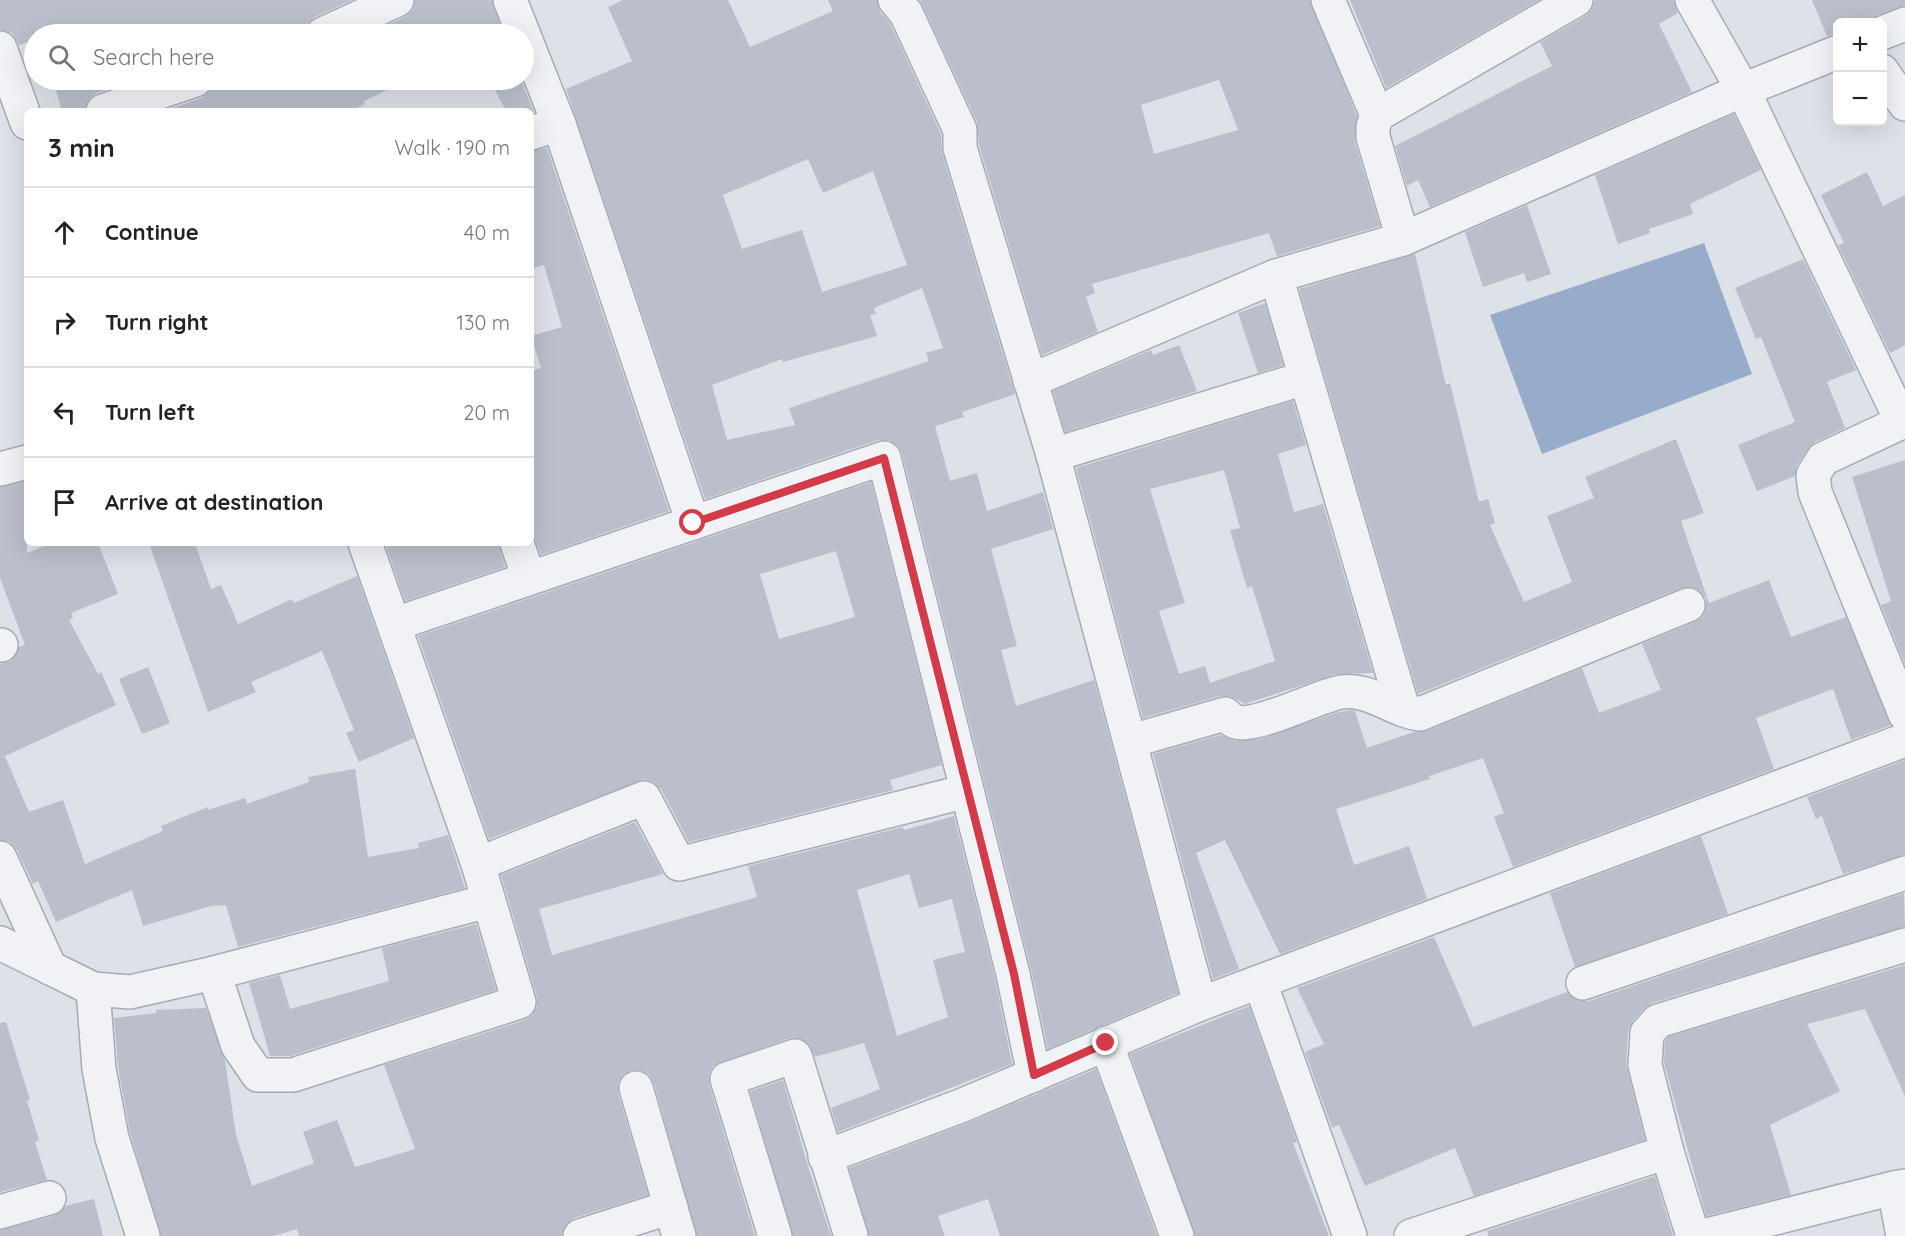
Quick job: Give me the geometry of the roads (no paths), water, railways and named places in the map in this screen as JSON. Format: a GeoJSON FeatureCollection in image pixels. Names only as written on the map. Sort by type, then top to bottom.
{"type":"FeatureCollection","features":[{"type":"Feature","properties":{"kind":"street"},"geometry":{"type":"LineString","coordinates":[[345,24],[398,0]]}},
{"type":"Feature","properties":{"kind":"street"},"geometry":{"type":"LineString","coordinates":[[510,0],[517,24]]}},
{"type":"Feature","properties":{"kind":"street"},"geometry":{"type":"LineString","coordinates":[[895,0],[906,13],[960,130],[960,148],[1053,455],[1200,1004]]}},
{"type":"Feature","properties":{"kind":"street"},"geometry":{"type":"LineString","coordinates":[[1329,0],[1377,114],[1373,137],[1403,239]]}},
{"type":"Feature","properties":{"kind":"street"},"geometry":{"type":"LineString","coordinates":[[1377,114],[1576,0]]}},
{"type":"Feature","properties":{"kind":"street"},"geometry":{"type":"LineString","coordinates":[[1692,0],[1743,90],[1902,422],[1823,459],[1813,475],[1815,492],[1905,714]]}},
{"type":"Feature","properties":{"kind":"street"},"geometry":{"type":"LineString","coordinates":[[1887,31],[1905,24]]}},
{"type":"Feature","properties":{"kind":"street"},"geometry":{"type":"LineString","coordinates":[[0,48],[24,115]]}},
{"type":"Feature","properties":{"kind":"street"},"geometry":{"type":"LineString","coordinates":[[1030,381],[1276,276],[1403,239],[1743,90],[1833,54]]}},
{"type":"Feature","properties":{"kind":"street"},"geometry":{"type":"LineString","coordinates":[[1883,72],[1905,104]]}},
{"type":"Feature","properties":{"kind":"street"},"geometry":{"type":"LineString","coordinates":[[534,88],[545,128],[693,523]]}},
{"type":"Feature","properties":{"kind":"street"},"geometry":{"type":"LineString","coordinates":[[112,108],[165,90]]}},
{"type":"Feature","properties":{"kind":"street"},"geometry":{"type":"LineString","coordinates":[[1276,276],[1403,709]]}},
{"type":"Feature","properties":{"kind":"street"},"geometry":{"type":"LineString","coordinates":[[1053,455],[1305,378]]}},
{"type":"Feature","properties":{"kind":"street"},"geometry":{"type":"LineString","coordinates":[[395,624],[884,458],[1014,974],[1034,1075]]}},
{"type":"Feature","properties":{"kind":"street"},"geometry":{"type":"LineString","coordinates":[[0,468],[24,463]]}},
{"type":"Feature","properties":{"kind":"street"},"geometry":{"type":"LineString","coordinates":[[214,973],[238,1046],[258,1075],[293,1076],[519,1002],[478,864],[395,624],[365,546]]}},
{"type":"Feature","properties":{"kind":"street"},"geometry":{"type":"LineString","coordinates":[[518,546],[529,578]]}},
{"type":"Feature","properties":{"kind":"street"},"geometry":{"type":"LineString","coordinates":[[1131,741],[1225,714],[1235,722],[1252,723],[1343,692],[1365,693],[1420,714],[1688,605]]}},
{"type":"Feature","properties":{"kind":"street"},"geometry":{"type":"LineString","coordinates":[[825,1157],[1034,1075],[1200,1004],[1905,740]]}},
{"type":"Feature","properties":{"kind":"street"},"geometry":{"type":"LineString","coordinates":[[478,864],[644,798],[678,864],[967,791]]}},
{"type":"Feature","properties":{"kind":"street"},"geometry":{"type":"LineString","coordinates":[[0,858],[50,968]]}},
{"type":"Feature","properties":{"kind":"street"},"geometry":{"type":"LineString","coordinates":[[1584,984],[1905,873]]}},
{"type":"Feature","properties":{"kind":"street"},"geometry":{"type":"LineString","coordinates":[[0,943],[93,989],[130,992],[214,973],[488,901]]}},
{"type":"Feature","properties":{"kind":"street"},"geometry":{"type":"LineString","coordinates":[[1693,1236],[1667,1152],[1645,1065],[1647,1033],[1658,1021],[1905,945]]}},
{"type":"Feature","properties":{"kind":"street"},"geometry":{"type":"LineString","coordinates":[[1260,982],[1350,1236]]}},
{"type":"Feature","properties":{"kind":"street"},"geometry":{"type":"LineString","coordinates":[[93,989],[99,1069],[112,1138],[143,1236]]}},
{"type":"Feature","properties":{"kind":"street"},"geometry":{"type":"LineString","coordinates":[[1106,1043],[1173,1235]]}},
{"type":"Feature","properties":{"kind":"street"},"geometry":{"type":"LineString","coordinates":[[775,1236],[727,1079],[795,1056],[851,1236]]}},
{"type":"Feature","properties":{"kind":"street"},"geometry":{"type":"LineString","coordinates":[[580,1236],[675,1221],[636,1088]]}},
{"type":"Feature","properties":{"kind":"street"},"geometry":{"type":"LineString","coordinates":[[1411,1236],[1446,1231],[1667,1152]]}},
{"type":"Feature","properties":{"kind":"street"},"geometry":{"type":"LineString","coordinates":[[1702,1236],[1899,1187],[1902,1236]]}},
{"type":"Feature","properties":{"kind":"street"},"geometry":{"type":"LineString","coordinates":[[0,1212],[49,1198]]}},
{"type":"Feature","properties":{"kind":"water"},"geometry":{"type":"Polygon","coordinates":[[[1704,243],[1752,374],[1542,454],[1490,315],[1704,243]]]}}]}
